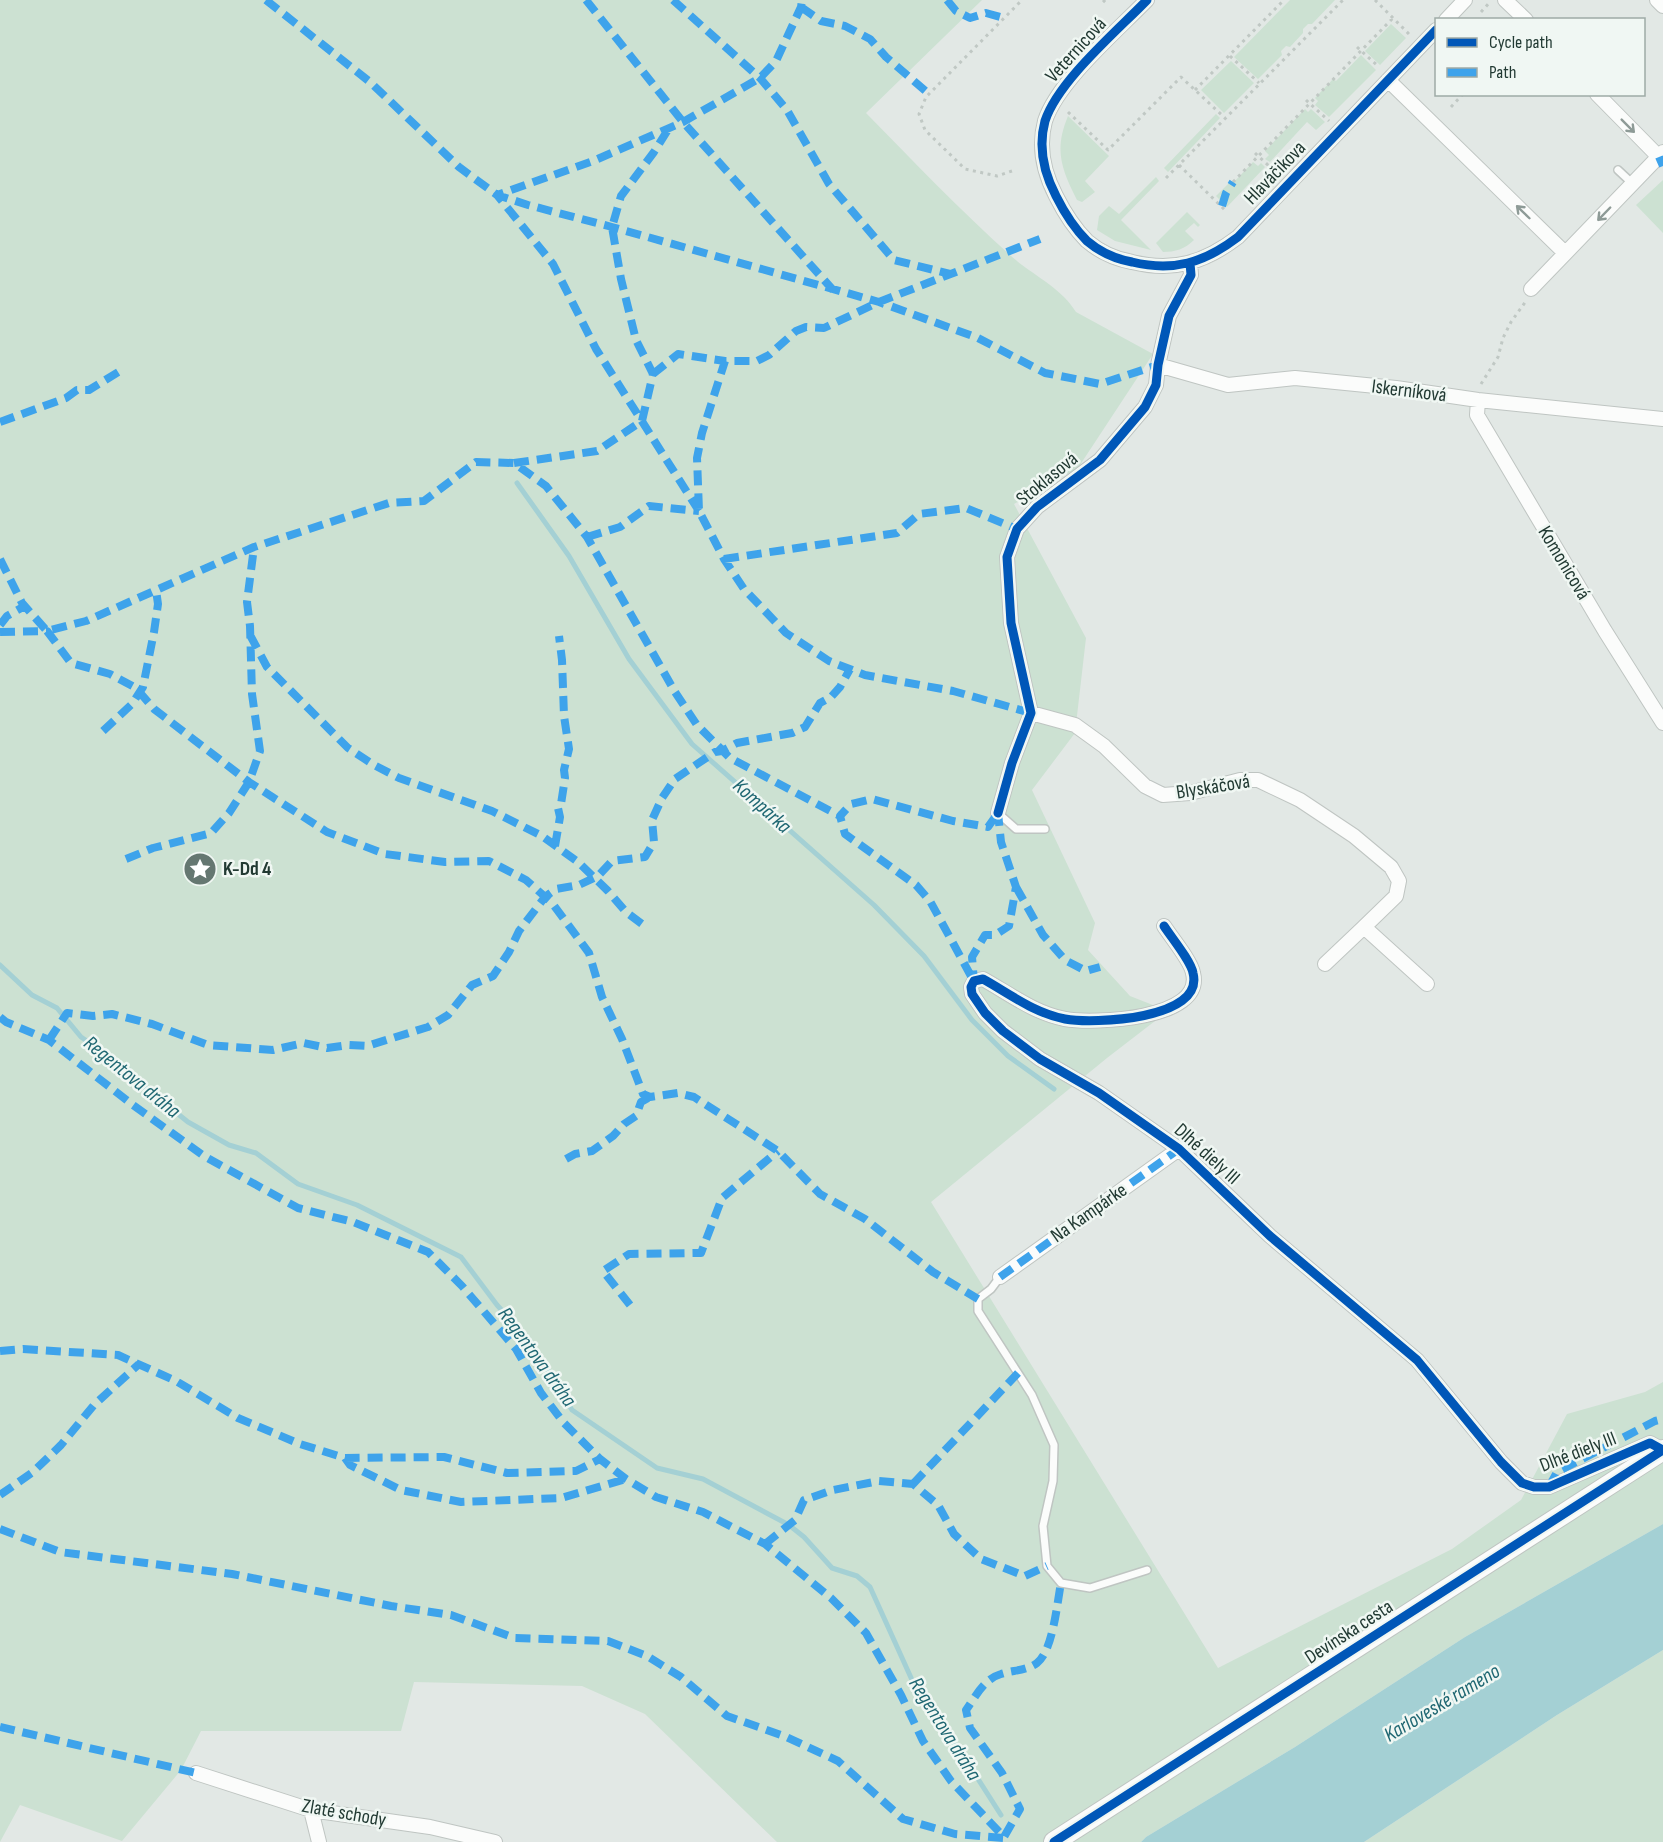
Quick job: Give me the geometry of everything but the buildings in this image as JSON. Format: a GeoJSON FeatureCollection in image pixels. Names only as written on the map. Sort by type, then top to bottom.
{"type":"FeatureCollection","features":[{"type":"Feature","properties":{"kind":"street","name":"Veternicová"},"geometry":{"type":"LineString","coordinates":[[1105,253],[1087,241],[1079,232],[1056,196],[1043,159],[1043,134],[1050,111],[1059,93],[1147,0]]}},
{"type":"Feature","properties":{"kind":"street"},"geometry":{"type":"LineString","coordinates":[[1448,18],[1465,0]]}},
{"type":"Feature","properties":{"kind":"street"},"geometry":{"type":"LineString","coordinates":[[1505,0],[1524,18]]}},
{"type":"Feature","properties":{"kind":"street"},"geometry":{"type":"LineString","coordinates":[[1657,0],[1663,6]]}},
{"type":"Feature","properties":{"kind":"street","name":"Hlaváčikova"},"geometry":{"type":"LineString","coordinates":[[1105,253],[1123,260],[1167,268],[1190,263],[1220,249],[1238,237],[1435,32]]}},
{"type":"Feature","properties":{"kind":"street"},"geometry":{"type":"LineString","coordinates":[[1388,80],[1565,253]]}},
{"type":"Feature","properties":{"kind":"street"},"geometry":{"type":"LineString","coordinates":[[1531,289],[1661,154],[1599,96]]}},
{"type":"Feature","properties":{"kind":"street","name":"Stoklasová"},"geometry":{"type":"LineString","coordinates":[[1030,713],[1011,623],[1007,557],[1017,529],[1037,507],[1100,460],[1145,407],[1156,386],[1158,365],[1169,316],[1191,274],[1190,263]]}},
{"type":"Feature","properties":{"kind":"street","name":"Iskerníková"},"geometry":{"type":"LineString","coordinates":[[1158,365],[1228,385],[1295,378],[1663,419]]}},
{"type":"Feature","properties":{"kind":"street","name":"Komonicová"},"geometry":{"type":"LineString","coordinates":[[1479,400],[1477,414],[1605,631],[1663,723]]}},
{"type":"Feature","properties":{"kind":"street"},"geometry":{"type":"LineString","coordinates":[[999,813],[1012,763],[1030,713]]}},
{"type":"Feature","properties":{"kind":"street","name":"Blyskáčová"},"geometry":{"type":"LineString","coordinates":[[1030,713],[1075,725],[1104,746],[1145,786],[1163,795],[1190,793],[1240,780],[1258,780],[1300,800],[1354,836],[1391,867],[1399,881],[1396,896],[1325,964]]}},
{"type":"Feature","properties":{"kind":"street","name":"Dlhé diely III"},"geometry":{"type":"LineString","coordinates":[[1164,926],[1193,973],[1193,987],[1184,1000],[1148,1016],[1105,1022],[1066,1019],[1014,998],[983,979],[974,981],[971,987],[972,994],[985,1013],[1040,1059],[1099,1093],[1179,1149],[1270,1236],[1417,1360],[1501,1462],[1522,1482],[1534,1487],[1549,1487],[1650,1443],[1663,1450]]}},
{"type":"Feature","properties":{"kind":"street"},"geometry":{"type":"LineString","coordinates":[[1364,927],[1427,984]]}},
{"type":"Feature","properties":{"kind":"street","name":"Na Kampárke"},"geometry":{"type":"LineString","coordinates":[[1000,1277],[1179,1149]]}},
{"type":"Feature","properties":{"kind":"street","name":"Devínska cesta"},"geometry":{"type":"LineString","coordinates":[[1054,1842],[1663,1450]]}},
{"type":"Feature","properties":{"kind":"street","name":"Zlaté schody"},"geometry":{"type":"LineString","coordinates":[[196,1773],[311,1810],[430,1827],[495,1842]]}},
{"type":"Feature","properties":{"kind":"street"},"geometry":{"type":"LineString","coordinates":[[311,1810],[319,1842]]}},
{"type":"Feature","properties":{"kind":"lane"},"geometry":{"type":"LineString","coordinates":[[1618,170],[1633,184]]}},
{"type":"Feature","properties":{"kind":"lane"},"geometry":{"type":"LineString","coordinates":[[999,813],[1016,829],[1045,829]]}},
{"type":"Feature","properties":{"kind":"lane"},"geometry":{"type":"LineString","coordinates":[[1000,1277],[991,1289],[978,1299],[978,1311],[1032,1395],[1054,1445],[1053,1481],[1043,1527],[1047,1566],[1061,1583],[1090,1588],[1147,1570]]}},
{"type":"Feature","properties":{"kind":"path"},"geometry":{"type":"LineString","coordinates":[[1012,171],[997,176],[965,169],[925,130],[919,114],[926,97],[1022,0]]}},
{"type":"Feature","properties":{"kind":"path"},"geometry":{"type":"LineString","coordinates":[[1103,0],[1107,4]]}},
{"type":"Feature","properties":{"kind":"path"},"geometry":{"type":"LineString","coordinates":[[1195,90],[1284,0]]}},
{"type":"Feature","properties":{"kind":"path"},"geometry":{"type":"LineString","coordinates":[[1166,178],[1343,0]]}},
{"type":"Feature","properties":{"kind":"path"},"geometry":{"type":"LineString","coordinates":[[1375,0],[1411,36]]}},
{"type":"Feature","properties":{"kind":"path"},"geometry":{"type":"LineString","coordinates":[[1481,12],[1489,3]]}},
{"type":"Feature","properties":{"kind":"path"},"geometry":{"type":"LineString","coordinates":[[1233,182],[1256,155],[1393,18]]}},
{"type":"Feature","properties":{"kind":"path"},"geometry":{"type":"LineString","coordinates":[[1357,47],[1376,64]]}},
{"type":"Feature","properties":{"kind":"path"},"geometry":{"type":"LineString","coordinates":[[1230,56],[1260,84]]}},
{"type":"Feature","properties":{"kind":"path"},"geometry":{"type":"LineString","coordinates":[[1068,111],[1108,150],[1181,76],[1225,118]]}},
{"type":"Feature","properties":{"kind":"path"},"geometry":{"type":"LineString","coordinates":[[1451,107],[1461,96]]}},
{"type":"Feature","properties":{"kind":"path"},"geometry":{"type":"LineString","coordinates":[[1308,102],[1329,121]]}},
{"type":"Feature","properties":{"kind":"path"},"geometry":{"type":"LineString","coordinates":[[1256,155],[1269,166]]}},
{"type":"Feature","properties":{"kind":"path"},"geometry":{"type":"LineString","coordinates":[[1179,165],[1226,211]]}},
{"type":"Feature","properties":{"kind":"path"},"geometry":{"type":"LineString","coordinates":[[1479,400],[1480,385],[1498,357],[1503,338],[1527,300],[1531,289]]}},
{"type":"Feature","properties":{"kind":"green space"},"geometry":{"type":"Polygon","coordinates":[[[0,0],[982,0],[866,113],[973,221],[1010,255],[1062,295],[1076,312],[1153,354],[1078,468],[1014,504],[1086,638],[1075,733],[1032,790],[1095,923],[1088,950],[1130,996],[1168,1011],[931,1202],[1218,1668],[1452,1549],[1521,1500],[1567,1414],[1645,1392],[1663,1382],[1663,1524],[1465,1637],[1295,1747],[1141,1842],[777,1842],[645,1714],[582,1686],[414,1682],[401,1731],[201,1731],[181,1770],[122,1841],[20,1805],[0,1842],[0,0]]]}},
{"type":"Feature","properties":{"kind":"green space"},"geometry":{"type":"Polygon","coordinates":[[[1290,0],[1335,0],[1312,24],[1308,24],[1303,29],[1303,33],[1290,47],[1286,46],[1281,51],[1282,55],[1258,79],[1234,57],[1290,0]]]}},
{"type":"Feature","properties":{"kind":"green space"},"geometry":{"type":"Polygon","coordinates":[[[1391,24],[1406,38],[1380,65],[1365,51],[1391,24]]]}},
{"type":"Feature","properties":{"kind":"green space"},"geometry":{"type":"Polygon","coordinates":[[[1361,55],[1376,70],[1329,117],[1315,105],[1318,101],[1315,98],[1333,79],[1336,81],[1361,55]]]}},
{"type":"Feature","properties":{"kind":"green space"},"geometry":{"type":"Polygon","coordinates":[[[1231,61],[1254,83],[1224,113],[1201,90],[1231,61]]]}},
{"type":"Feature","properties":{"kind":"green space"},"geometry":{"type":"Polygon","coordinates":[[[1305,109],[1308,112],[1311,109],[1325,122],[1316,130],[1307,122],[1270,162],[1265,159],[1269,155],[1265,151],[1305,109]]]}},
{"type":"Feature","properties":{"kind":"green space"},"geometry":{"type":"Polygon","coordinates":[[[1216,114],[1220,118],[1168,172],[1164,168],[1216,114]]]}},
{"type":"Feature","properties":{"kind":"green space"},"geometry":{"type":"Polygon","coordinates":[[[1068,116],[1109,156],[1085,181],[1095,192],[1082,202],[1077,200],[1071,189],[1061,159],[1061,139],[1068,116]]]}},
{"type":"Feature","properties":{"kind":"green space"},"geometry":{"type":"Polygon","coordinates":[[[1253,162],[1258,166],[1261,163],[1265,167],[1227,207],[1216,196],[1231,181],[1234,182],[1253,162]]]}},
{"type":"Feature","properties":{"kind":"green space"},"geometry":{"type":"Polygon","coordinates":[[[1156,177],[1159,181],[1121,220],[1151,250],[1115,241],[1097,230],[1099,216],[1109,206],[1119,214],[1156,177]]]}},
{"type":"Feature","properties":{"kind":"green space"},"geometry":{"type":"Polygon","coordinates":[[[1663,180],[1663,233],[1636,205],[1663,180]]]}},
{"type":"Feature","properties":{"kind":"green space"},"geometry":{"type":"Polygon","coordinates":[[[1187,212],[1200,225],[1198,227],[1194,223],[1185,231],[1194,240],[1180,249],[1163,252],[1156,243],[1187,212]]]}},
{"type":"Feature","properties":{"kind":"green space"},"geometry":{"type":"Polygon","coordinates":[[[1663,1650],[1663,1842],[1364,1842],[1557,1715],[1663,1650]]]}},
{"type":"Feature","properties":{"kind":"water","name":"Karloveské rameno"},"geometry":{"type":"Polygon","coordinates":[[[1663,1524],[1663,1650],[1557,1715],[1364,1842],[1141,1842],[1295,1747],[1465,1637],[1663,1524]]]}},
{"type":"Feature","properties":{"kind":"waterway","name":"Kompárka"},"geometry":{"type":"LineString","coordinates":[[517,483],[569,556],[629,659],[692,744],[874,905],[924,956],[972,1020],[1008,1056],[1054,1089]]}},
{"type":"Feature","properties":{"kind":"waterway","name":"Regentova dráha"},"geometry":{"type":"LineString","coordinates":[[0,965],[32,995],[57,1008],[81,1037],[128,1069],[143,1086],[188,1122],[229,1145],[256,1153],[298,1184],[357,1205],[461,1257],[497,1305],[530,1341],[572,1410],[657,1468],[703,1479],[789,1525],[804,1537],[832,1568],[857,1576],[870,1587],[917,1691],[1001,1815]]}},
{"type":"Feature","properties":{"kind":"marked path"},"geometry":{"type":"LineString","coordinates":[[266,0],[370,82],[459,167],[497,195],[879,302],[978,338],[1045,373],[1100,384],[1158,365]]}},
{"type":"Feature","properties":{"kind":"marked path"},"geometry":{"type":"LineString","coordinates":[[586,0],[683,122],[833,290]]}},
{"type":"Feature","properties":{"kind":"marked path"},"geometry":{"type":"LineString","coordinates":[[673,0],[760,78],[787,110],[829,184],[894,260],[950,274]]}},
{"type":"Feature","properties":{"kind":"marked path"},"geometry":{"type":"LineString","coordinates":[[699,511],[596,349],[553,264],[497,195],[593,161],[683,122],[760,78],[776,61],[801,7],[802,0]]}},
{"type":"Feature","properties":{"kind":"marked path"},"geometry":{"type":"LineString","coordinates":[[947,0],[956,11],[970,18],[986,13],[1004,18]]}},
{"type":"Feature","properties":{"kind":"marked path"},"geometry":{"type":"LineString","coordinates":[[801,7],[821,21],[845,26],[870,39],[886,57],[929,94]]}},
{"type":"Feature","properties":{"kind":"marked path"},"geometry":{"type":"LineString","coordinates":[[514,463],[597,451],[642,421],[653,374],[636,340],[621,279],[612,227],[621,196],[669,128]]}},
{"type":"Feature","properties":{"kind":"marked path"},"geometry":{"type":"LineString","coordinates":[[1659,157],[1663,166]]}},
{"type":"Feature","properties":{"kind":"marked path"},"geometry":{"type":"LineString","coordinates":[[1222,206],[1233,182]]}},
{"type":"Feature","properties":{"kind":"marked path"},"geometry":{"type":"LineString","coordinates":[[1031,713],[953,691],[865,675],[829,661],[786,633],[744,589],[724,559],[699,511],[697,458],[702,433],[725,361],[757,361],[769,355],[796,331],[806,327],[824,328],[879,302],[1040,239]]}},
{"type":"Feature","properties":{"kind":"marked path"},"geometry":{"type":"LineString","coordinates":[[653,374],[678,354],[725,361]]}},
{"type":"Feature","properties":{"kind":"marked path"},"geometry":{"type":"LineString","coordinates":[[0,422],[66,398],[77,390],[89,390],[120,371]]}},
{"type":"Feature","properties":{"kind":"marked path"},"geometry":{"type":"LineString","coordinates":[[0,559],[22,603],[47,631],[86,621],[254,547],[389,503],[424,501],[476,462],[514,463],[546,486],[587,537],[675,692],[697,725],[730,758],[840,816]]}},
{"type":"Feature","properties":{"kind":"marked path"},"geometry":{"type":"LineString","coordinates":[[587,537],[620,527],[649,506],[699,511]]}},
{"type":"Feature","properties":{"kind":"marked path"},"geometry":{"type":"LineString","coordinates":[[724,559],[897,533],[919,514],[966,508],[1017,529]]}},
{"type":"Feature","properties":{"kind":"marked path"},"geometry":{"type":"LineString","coordinates":[[126,859],[153,848],[211,833],[229,813],[249,782],[260,751],[252,694],[247,602],[254,547]]}},
{"type":"Feature","properties":{"kind":"marked path"},"geometry":{"type":"LineString","coordinates":[[103,731],[132,704],[143,687],[158,604],[156,590]]}},
{"type":"Feature","properties":{"kind":"marked path"},"geometry":{"type":"LineString","coordinates":[[0,625],[7,616],[25,606]]}},
{"type":"Feature","properties":{"kind":"marked path"},"geometry":{"type":"LineString","coordinates":[[0,632],[47,631],[71,663],[110,674],[136,688],[154,709],[249,782],[327,832],[385,854],[445,862],[489,861],[526,880],[552,903],[589,953],[602,997],[622,1039],[643,1094],[650,1097],[678,1093],[694,1097],[778,1151],[820,1194],[865,1219],[933,1272],[978,1299]]}},
{"type":"Feature","properties":{"kind":"marked path"},"geometry":{"type":"LineString","coordinates":[[250,635],[267,667],[348,748],[399,778],[492,811],[542,836],[578,862],[626,912],[646,927]]}},
{"type":"Feature","properties":{"kind":"marked path"},"geometry":{"type":"LineString","coordinates":[[555,846],[560,817],[558,808],[561,804],[564,770],[569,749],[564,716],[559,636]]}},
{"type":"Feature","properties":{"kind":"marked path"},"geometry":{"type":"LineString","coordinates":[[49,1040],[67,1013],[93,1016],[112,1014],[152,1024],[208,1045],[273,1050],[304,1043],[327,1048],[348,1045],[367,1046],[428,1027],[448,1015],[472,985],[493,976],[509,952],[519,931],[545,897],[556,889],[579,885],[598,876],[612,861],[645,857],[654,842],[652,820],[662,798],[675,779],[715,752],[737,743],[792,733],[805,727],[820,703],[831,697],[840,687],[850,669]]}},
{"type":"Feature","properties":{"kind":"marked path"},"geometry":{"type":"LineString","coordinates":[[971,976],[930,901],[916,885],[845,834],[840,816],[851,804],[872,799],[953,821],[988,827],[998,813]]}},
{"type":"Feature","properties":{"kind":"marked path"},"geometry":{"type":"LineString","coordinates":[[972,985],[974,981],[972,957],[985,935],[995,935],[1009,926],[1016,887],[1001,842],[998,813]]}},
{"type":"Feature","properties":{"kind":"marked path"},"geometry":{"type":"LineString","coordinates":[[1016,887],[1043,935],[1065,960],[1086,971],[1100,967]]}},
{"type":"Feature","properties":{"kind":"marked path"},"geometry":{"type":"LineString","coordinates":[[0,1017],[6,1022],[49,1040],[204,1156],[298,1208],[353,1222],[428,1252],[462,1286],[516,1349],[541,1393],[564,1423],[600,1459],[626,1479],[656,1497],[703,1512],[765,1544],[831,1598],[866,1633],[901,1695],[923,1741],[951,1781],[1004,1837],[1020,1809],[1002,1773],[970,1728],[966,1710],[981,1689],[995,1676],[1028,1668],[1042,1657],[1051,1638],[1061,1583]]}},
{"type":"Feature","properties":{"kind":"marked path"},"geometry":{"type":"LineString","coordinates":[[566,1159],[575,1154],[592,1151],[613,1136],[624,1124],[636,1116],[641,1102],[650,1097]]}},
{"type":"Feature","properties":{"kind":"marked path"},"geometry":{"type":"LineString","coordinates":[[1000,1277],[1179,1149]]}},
{"type":"Feature","properties":{"kind":"marked path"},"geometry":{"type":"LineString","coordinates":[[630,1305],[603,1271],[629,1254],[701,1253],[722,1198],[778,1151]]}},
{"type":"Feature","properties":{"kind":"marked path"},"geometry":{"type":"LineString","coordinates":[[0,1351],[23,1349],[118,1355],[176,1381],[238,1418],[300,1444],[345,1458],[444,1457],[507,1473],[576,1471],[600,1459]]}},
{"type":"Feature","properties":{"kind":"marked path"},"geometry":{"type":"LineString","coordinates":[[0,1495],[33,1472],[61,1445],[94,1405],[139,1364]]}},
{"type":"Feature","properties":{"kind":"marked path"},"geometry":{"type":"LineString","coordinates":[[913,1484],[1018,1373]]}},
{"type":"Feature","properties":{"kind":"marked path"},"geometry":{"type":"LineString","coordinates":[[1549,1487],[1557,1472],[1663,1419]]}},
{"type":"Feature","properties":{"kind":"marked path"},"geometry":{"type":"LineString","coordinates":[[345,1458],[350,1465],[401,1490],[461,1502],[561,1498],[626,1479]]}},
{"type":"Feature","properties":{"kind":"marked path"},"geometry":{"type":"LineString","coordinates":[[765,1544],[795,1520],[804,1500],[833,1490],[879,1481],[913,1484],[938,1505],[954,1534],[981,1559],[1025,1576],[1047,1566]]}},
{"type":"Feature","properties":{"kind":"marked path"},"geometry":{"type":"LineString","coordinates":[[0,1529],[60,1552],[232,1574],[391,1606],[451,1615],[515,1638],[608,1641],[647,1656],[681,1677],[727,1716],[784,1736],[838,1761],[903,1819],[955,1834],[1004,1838]]}},
{"type":"Feature","properties":{"kind":"marked path"},"geometry":{"type":"LineString","coordinates":[[0,1727],[196,1773]]}},
{"type":"Feature","properties":{"kind":"cycle path"},"geometry":{"type":"LineString","coordinates":[[1147,0],[1090,57],[1062,90],[1045,121],[1042,140],[1043,160],[1052,187],[1078,231],[1092,245],[1108,254],[1126,261],[1147,265],[1188,263],[1213,253],[1238,237],[1435,31]]}},
{"type":"Feature","properties":{"kind":"cycle path"},"geometry":{"type":"LineString","coordinates":[[998,813],[1012,763],[1031,713],[1011,623],[1007,557],[1017,529],[1037,507],[1100,460],[1145,407],[1156,385],[1169,316],[1191,275],[1190,263]]}},
{"type":"Feature","properties":{"kind":"cycle path"},"geometry":{"type":"LineString","coordinates":[[1164,926],[1185,956],[1193,973],[1192,989],[1182,1001],[1165,1010],[1121,1019],[1098,1021],[1065,1019],[1022,1002],[983,979],[974,981],[971,987],[972,994],[985,1013],[1003,1031],[1040,1059],[1099,1093],[1179,1149],[1270,1236],[1417,1360],[1501,1462],[1522,1483],[1534,1487],[1549,1487],[1650,1443],[1663,1450]]}},
{"type":"Feature","properties":{"kind":"cycle path"},"geometry":{"type":"LineString","coordinates":[[1054,1842],[1663,1450]]}},
{"type":"Feature","properties":{"kind":"place","name":"K-Dd 4"},"geometry":{"type":"Point","coordinates":[200,869]}}]}
